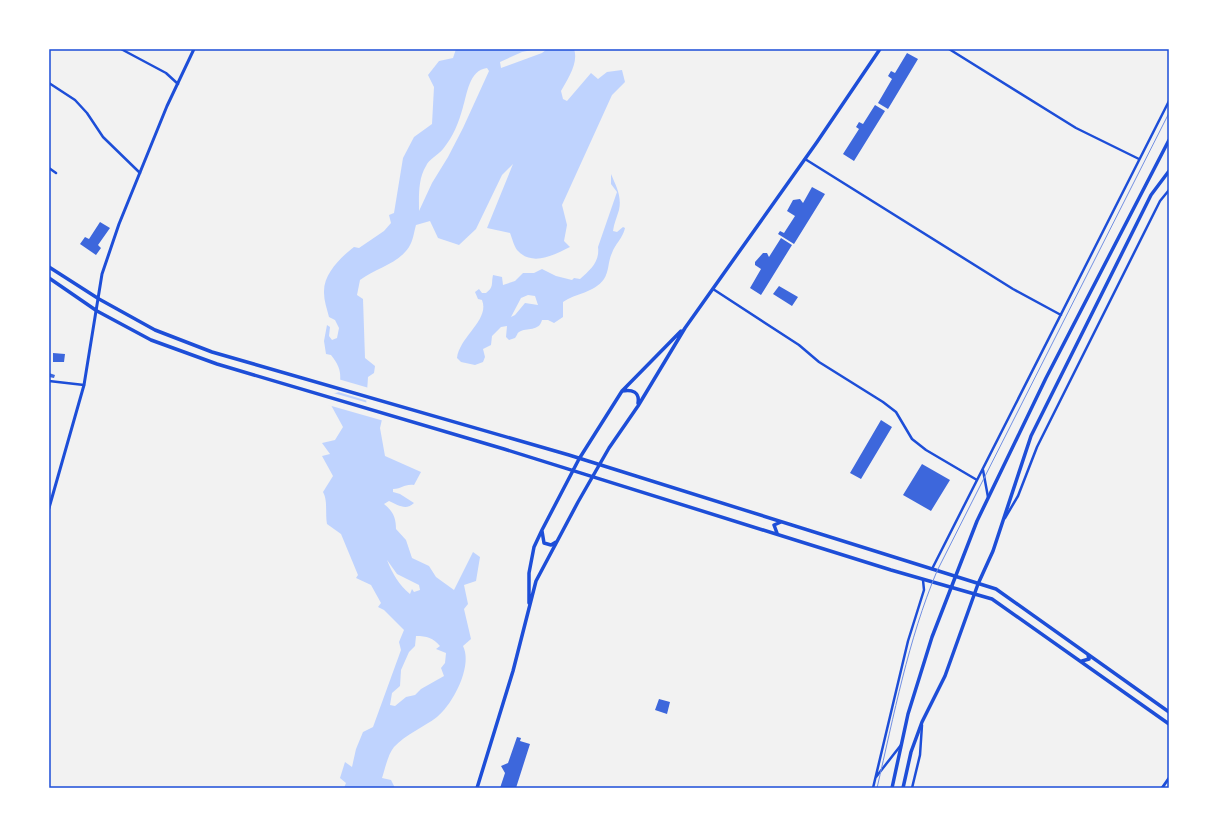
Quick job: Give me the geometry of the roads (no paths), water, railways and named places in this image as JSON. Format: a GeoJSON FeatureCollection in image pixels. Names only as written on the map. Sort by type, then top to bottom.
{"type":"FeatureCollection","features":[{"type":"Feature","properties":{"kind":"main road"},"geometry":{"type":"LineString","coordinates":[[476,788],[513,671],[536,581],[599,464],[638,406],[685,328],[805,159],[880,49]]}},
{"type":"Feature","properties":{"kind":"main road"},"geometry":{"type":"LineString","coordinates":[[892,788],[908,714],[928,651],[977,521],[1046,378],[1169,140]]}},
{"type":"Feature","properties":{"kind":"main road"},"geometry":{"type":"LineString","coordinates":[[903,788],[912,752],[922,722],[945,676],[974,594],[993,552],[1031,436],[1150,198],[1169,171]]}},
{"type":"Feature","properties":{"kind":"main road"},"geometry":{"type":"LineString","coordinates":[[49,267],[99,299],[155,330],[212,352],[323,382],[599,464],[996,589],[1169,712]]}},
{"type":"Feature","properties":{"kind":"main road"},"geometry":{"type":"LineString","coordinates":[[49,278],[97,310],[150,340],[217,364],[593,476],[952,587],[998,603],[1169,724]]}},
{"type":"Feature","properties":{"kind":"main road"},"geometry":{"type":"LineString","coordinates":[[528,609],[529,573],[532,555],[542,530],[580,459],[622,391],[685,328]]}},
{"type":"Feature","properties":{"kind":"main road"},"geometry":{"type":"LineString","coordinates":[[622,391],[632,390],[636,393],[639,398],[638,406]]}},
{"type":"Feature","properties":{"kind":"main road"},"geometry":{"type":"LineString","coordinates":[[777,533],[774,525],[777,522],[782,522]]}},
{"type":"Feature","properties":{"kind":"main road"},"geometry":{"type":"LineString","coordinates":[[542,530],[544,543],[551,545],[558,540]]}},
{"type":"Feature","properties":{"kind":"main road"},"geometry":{"type":"LineString","coordinates":[[1082,661],[1089,660],[1088,654]]}},
{"type":"Feature","properties":{"kind":"street"},"geometry":{"type":"LineString","coordinates":[[121,49],[166,73],[178,84]]}},
{"type":"Feature","properties":{"kind":"street"},"geometry":{"type":"LineString","coordinates":[[49,508],[84,385],[102,274],[119,224],[194,49]]}},
{"type":"Feature","properties":{"kind":"street"},"geometry":{"type":"LineString","coordinates":[[949,49],[1076,128],[1139,159]]}},
{"type":"Feature","properties":{"kind":"street"},"geometry":{"type":"LineString","coordinates":[[49,83],[75,100],[88,113],[103,137],[140,173]]}},
{"type":"Feature","properties":{"kind":"street"},"geometry":{"type":"LineString","coordinates":[[932,569],[1169,101]]}},
{"type":"Feature","properties":{"kind":"street"},"geometry":{"type":"LineString","coordinates":[[805,159],[1013,289],[1061,314]]}},
{"type":"Feature","properties":{"kind":"street"},"geometry":{"type":"LineString","coordinates":[[49,168],[56,173]]}},
{"type":"Feature","properties":{"kind":"street"},"geometry":{"type":"LineString","coordinates":[[1004,520],[1018,496],[1038,447],[1160,201],[1169,190]]}},
{"type":"Feature","properties":{"kind":"street"},"geometry":{"type":"LineString","coordinates":[[713,289],[799,345],[819,362],[883,402],[896,412],[912,440],[977,480]]}},
{"type":"Feature","properties":{"kind":"street"},"geometry":{"type":"LineString","coordinates":[[49,380],[84,385]]}},
{"type":"Feature","properties":{"kind":"street"},"geometry":{"type":"LineString","coordinates":[[983,469],[988,497]]}},
{"type":"Feature","properties":{"kind":"street"},"geometry":{"type":"LineString","coordinates":[[873,788],[908,641],[924,590],[923,579]]}},
{"type":"Feature","properties":{"kind":"street"},"geometry":{"type":"LineString","coordinates":[[912,788],[920,755],[922,722]]}},
{"type":"Feature","properties":{"kind":"street"},"geometry":{"type":"LineString","coordinates":[[875,779],[901,744]]}},
{"type":"Feature","properties":{"kind":"street"},"geometry":{"type":"LineString","coordinates":[[1162,788],[1169,778]]}},
{"type":"Feature","properties":{"kind":"water"},"geometry":{"type":"Polygon","coordinates":[[[456,49],[537,49],[522,52],[500,62],[501,68],[542,53],[547,49],[574,49],[574,66],[561,91],[563,99],[567,101],[591,73],[598,79],[607,72],[622,70],[625,82],[612,95],[562,205],[567,225],[564,241],[570,247],[543,258],[529,258],[517,250],[510,233],[487,228],[513,164],[502,175],[476,229],[459,245],[438,238],[430,221],[416,225],[412,242],[399,258],[360,280],[357,295],[363,299],[365,358],[375,366],[374,373],[368,377],[366,407],[384,411],[380,428],[385,456],[421,472],[414,485],[407,485],[393,489],[393,492],[400,494],[414,503],[408,507],[399,506],[389,501],[384,504],[390,509],[395,521],[396,529],[406,540],[412,558],[429,566],[436,577],[454,590],[473,552],[480,557],[476,581],[464,585],[468,604],[464,609],[471,639],[463,646],[465,664],[460,684],[455,694],[437,717],[404,738],[392,750],[382,778],[391,780],[395,788],[344,788],[346,783],[340,778],[345,762],[352,767],[356,749],[363,732],[373,727],[401,650],[399,642],[404,630],[384,610],[378,607],[381,603],[371,585],[356,578],[358,575],[341,534],[327,524],[325,496],[323,492],[333,476],[322,456],[330,454],[322,443],[335,440],[343,427],[326,396],[339,392],[340,372],[335,360],[331,355],[326,354],[324,341],[327,325],[330,327],[329,336],[332,340],[337,338],[339,328],[335,320],[329,317],[324,299],[324,286],[326,279],[334,267],[344,256],[354,247],[359,248],[384,231],[391,223],[389,215],[394,213],[403,158],[414,137],[432,124],[434,87],[428,75],[439,61],[453,58],[456,49]],[[487,68],[476,73],[470,84],[460,118],[453,134],[443,149],[431,159],[423,171],[420,188],[419,211],[432,183],[463,128],[489,71],[487,68]],[[387,560],[399,583],[410,594],[412,589],[414,592],[420,590],[419,585],[397,574],[387,560]],[[416,636],[415,646],[409,652],[401,670],[400,686],[392,693],[390,705],[395,706],[406,697],[415,695],[421,689],[444,676],[441,668],[445,663],[446,653],[436,649],[440,646],[430,638],[416,636]]]}},
{"type":"Feature","properties":{"kind":"water"},"geometry":{"type":"Polygon","coordinates":[[[611,174],[620,200],[619,210],[613,231],[617,232],[623,227],[625,228],[623,235],[612,253],[607,273],[600,284],[563,302],[563,317],[554,323],[548,320],[542,320],[536,328],[519,332],[515,338],[509,340],[506,337],[507,326],[501,327],[492,336],[491,345],[483,349],[485,357],[483,362],[475,365],[461,362],[457,358],[459,350],[482,314],[482,300],[478,299],[475,292],[479,289],[482,293],[489,291],[492,285],[493,275],[502,277],[503,285],[515,281],[523,273],[534,273],[542,269],[556,276],[572,280],[574,278],[580,279],[591,269],[596,261],[598,247],[617,192],[611,184],[611,174]],[[528,295],[521,298],[511,317],[515,315],[525,303],[538,305],[535,296],[528,295]]]}},
{"type":"Feature","properties":{"kind":"tram line"},"geometry":{"type":"LineString","coordinates":[[877,788],[910,651],[937,571],[1169,113]]}}]}
